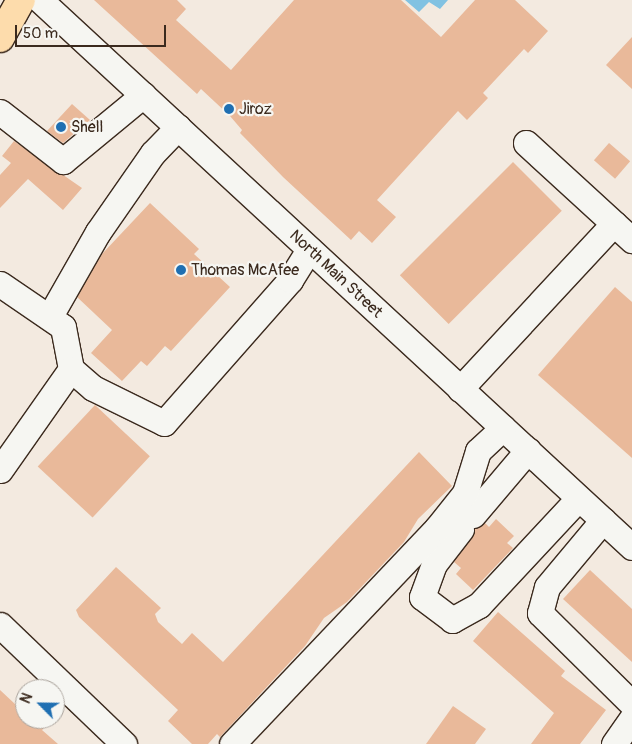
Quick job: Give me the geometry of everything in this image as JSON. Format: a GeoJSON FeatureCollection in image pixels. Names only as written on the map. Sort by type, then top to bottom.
{"type":"FeatureCollection","features":[{"type":"Feature","properties":{"kind":"highway"},"geometry":{"type":"LineString","coordinates":[[0,38],[21,0]]}},
{"type":"Feature","properties":{"kind":"street","name":"North Main Street"},"geometry":{"type":"LineString","coordinates":[[40,0],[528,450],[578,499],[632,546]]}},
{"type":"Feature","properties":{"kind":"street"},"geometry":{"type":"LineString","coordinates":[[0,112],[63,161],[143,95]]}},
{"type":"Feature","properties":{"kind":"street"},"geometry":{"type":"LineString","coordinates":[[50,316],[98,232],[153,153],[178,127]]}},
{"type":"Feature","properties":{"kind":"street"},"geometry":{"type":"LineString","coordinates":[[526,143],[632,240]]}},
{"type":"Feature","properties":{"kind":"street"},"geometry":{"type":"LineString","coordinates":[[460,389],[614,223]]}},
{"type":"Feature","properties":{"kind":"street"},"geometry":{"type":"LineString","coordinates":[[0,284],[50,316],[63,327],[71,369],[93,388],[164,424],[290,280],[309,248]]}},
{"type":"Feature","properties":{"kind":"street"},"geometry":{"type":"LineString","coordinates":[[0,470],[71,369]]}},
{"type":"Feature","properties":{"kind":"street"},"geometry":{"type":"LineString","coordinates":[[232,744],[437,528],[465,493],[478,451],[503,428]]}},
{"type":"Feature","properties":{"kind":"street"},"geometry":{"type":"LineString","coordinates":[[528,450],[434,564],[422,597],[452,620],[479,604],[578,499]]}},
{"type":"Feature","properties":{"kind":"street"},"geometry":{"type":"LineString","coordinates":[[603,520],[547,588],[540,613],[632,704]]}},
{"type":"Feature","properties":{"kind":"street"},"geometry":{"type":"LineString","coordinates":[[6,639],[124,744]]}},
{"type":"Feature","properties":{"kind":"street"},"geometry":{"type":"LineString","coordinates":[[614,744],[632,718]]}},
{"type":"Feature","properties":{"kind":"water"},"geometry":{"type":"Polygon","coordinates":[[[405,0],[448,0],[440,9],[429,2],[419,12],[405,0]]]}},
{"type":"Feature","properties":{"kind":"building"},"geometry":{"type":"Polygon","coordinates":[[[94,0],[177,0],[186,9],[176,20],[231,70],[294,0],[401,0],[441,37],[475,0],[515,0],[548,31],[528,53],[524,49],[483,93],[488,98],[467,120],[458,111],[377,200],[396,217],[372,243],[359,231],[351,240],[283,177],[240,133],[242,130],[230,116],[201,89],[197,94],[94,0]]]}},
{"type":"Feature","properties":{"kind":"building"},"geometry":{"type":"Polygon","coordinates":[[[632,37],[632,89],[606,65],[632,37]]]}},
{"type":"Feature","properties":{"kind":"building"},"geometry":{"type":"Polygon","coordinates":[[[72,104],[90,120],[63,143],[47,131],[72,104]]]}},
{"type":"Feature","properties":{"kind":"building"},"geometry":{"type":"Polygon","coordinates":[[[14,141],[82,188],[63,210],[28,179],[0,208],[0,175],[11,163],[2,156],[14,141]]]}},
{"type":"Feature","properties":{"kind":"building"},"geometry":{"type":"Polygon","coordinates":[[[609,143],[630,161],[615,179],[594,160],[609,143]]]}},
{"type":"Feature","properties":{"kind":"building"},"geometry":{"type":"Polygon","coordinates":[[[513,162],[562,211],[449,324],[400,275],[513,162]]]}},
{"type":"Feature","properties":{"kind":"building"},"geometry":{"type":"Polygon","coordinates":[[[150,203],[199,249],[194,254],[230,287],[171,351],[165,346],[147,366],[141,361],[122,381],[91,353],[112,330],[77,297],[102,254],[150,203]]]}},
{"type":"Feature","properties":{"kind":"building"},"geometry":{"type":"Polygon","coordinates":[[[615,287],[632,302],[632,458],[538,375],[615,287]]]}},
{"type":"Feature","properties":{"kind":"building"},"geometry":{"type":"Polygon","coordinates":[[[95,405],[150,456],[93,518],[38,466],[95,405]]]}},
{"type":"Feature","properties":{"kind":"building"},"geometry":{"type":"Polygon","coordinates":[[[419,452],[452,486],[418,519],[404,542],[347,602],[324,618],[305,646],[220,737],[217,734],[208,744],[192,744],[168,721],[178,710],[79,617],[76,610],[116,567],[161,608],[155,614],[158,622],[182,644],[192,633],[223,662],[419,452]]]}},
{"type":"Feature","properties":{"kind":"building"},"geometry":{"type":"Polygon","coordinates":[[[496,519],[514,536],[507,543],[513,548],[473,590],[456,574],[461,568],[454,562],[475,529],[485,523],[489,527],[496,519]]]}},
{"type":"Feature","properties":{"kind":"building"},"geometry":{"type":"Polygon","coordinates":[[[590,570],[632,609],[632,662],[563,599],[590,570]]]}},
{"type":"Feature","properties":{"kind":"building"},"geometry":{"type":"Polygon","coordinates":[[[498,612],[565,671],[561,676],[606,710],[580,744],[531,744],[554,713],[473,641],[498,612]]]}},
{"type":"Feature","properties":{"kind":"building"},"geometry":{"type":"Polygon","coordinates":[[[0,690],[15,704],[15,729],[43,729],[58,744],[0,744],[0,690]]]}},
{"type":"Feature","properties":{"kind":"building"},"geometry":{"type":"Polygon","coordinates":[[[453,706],[486,729],[475,744],[426,744],[453,706]]]}},
{"type":"Feature","properties":{"kind":"place","name":"Jiroz"},"geometry":{"type":"Point","coordinates":[229,109]}},
{"type":"Feature","properties":{"kind":"place","name":"Shell"},"geometry":{"type":"Point","coordinates":[61,127]}},
{"type":"Feature","properties":{"kind":"place","name":"Thomas McAfee"},"geometry":{"type":"Point","coordinates":[181,270]}}]}
